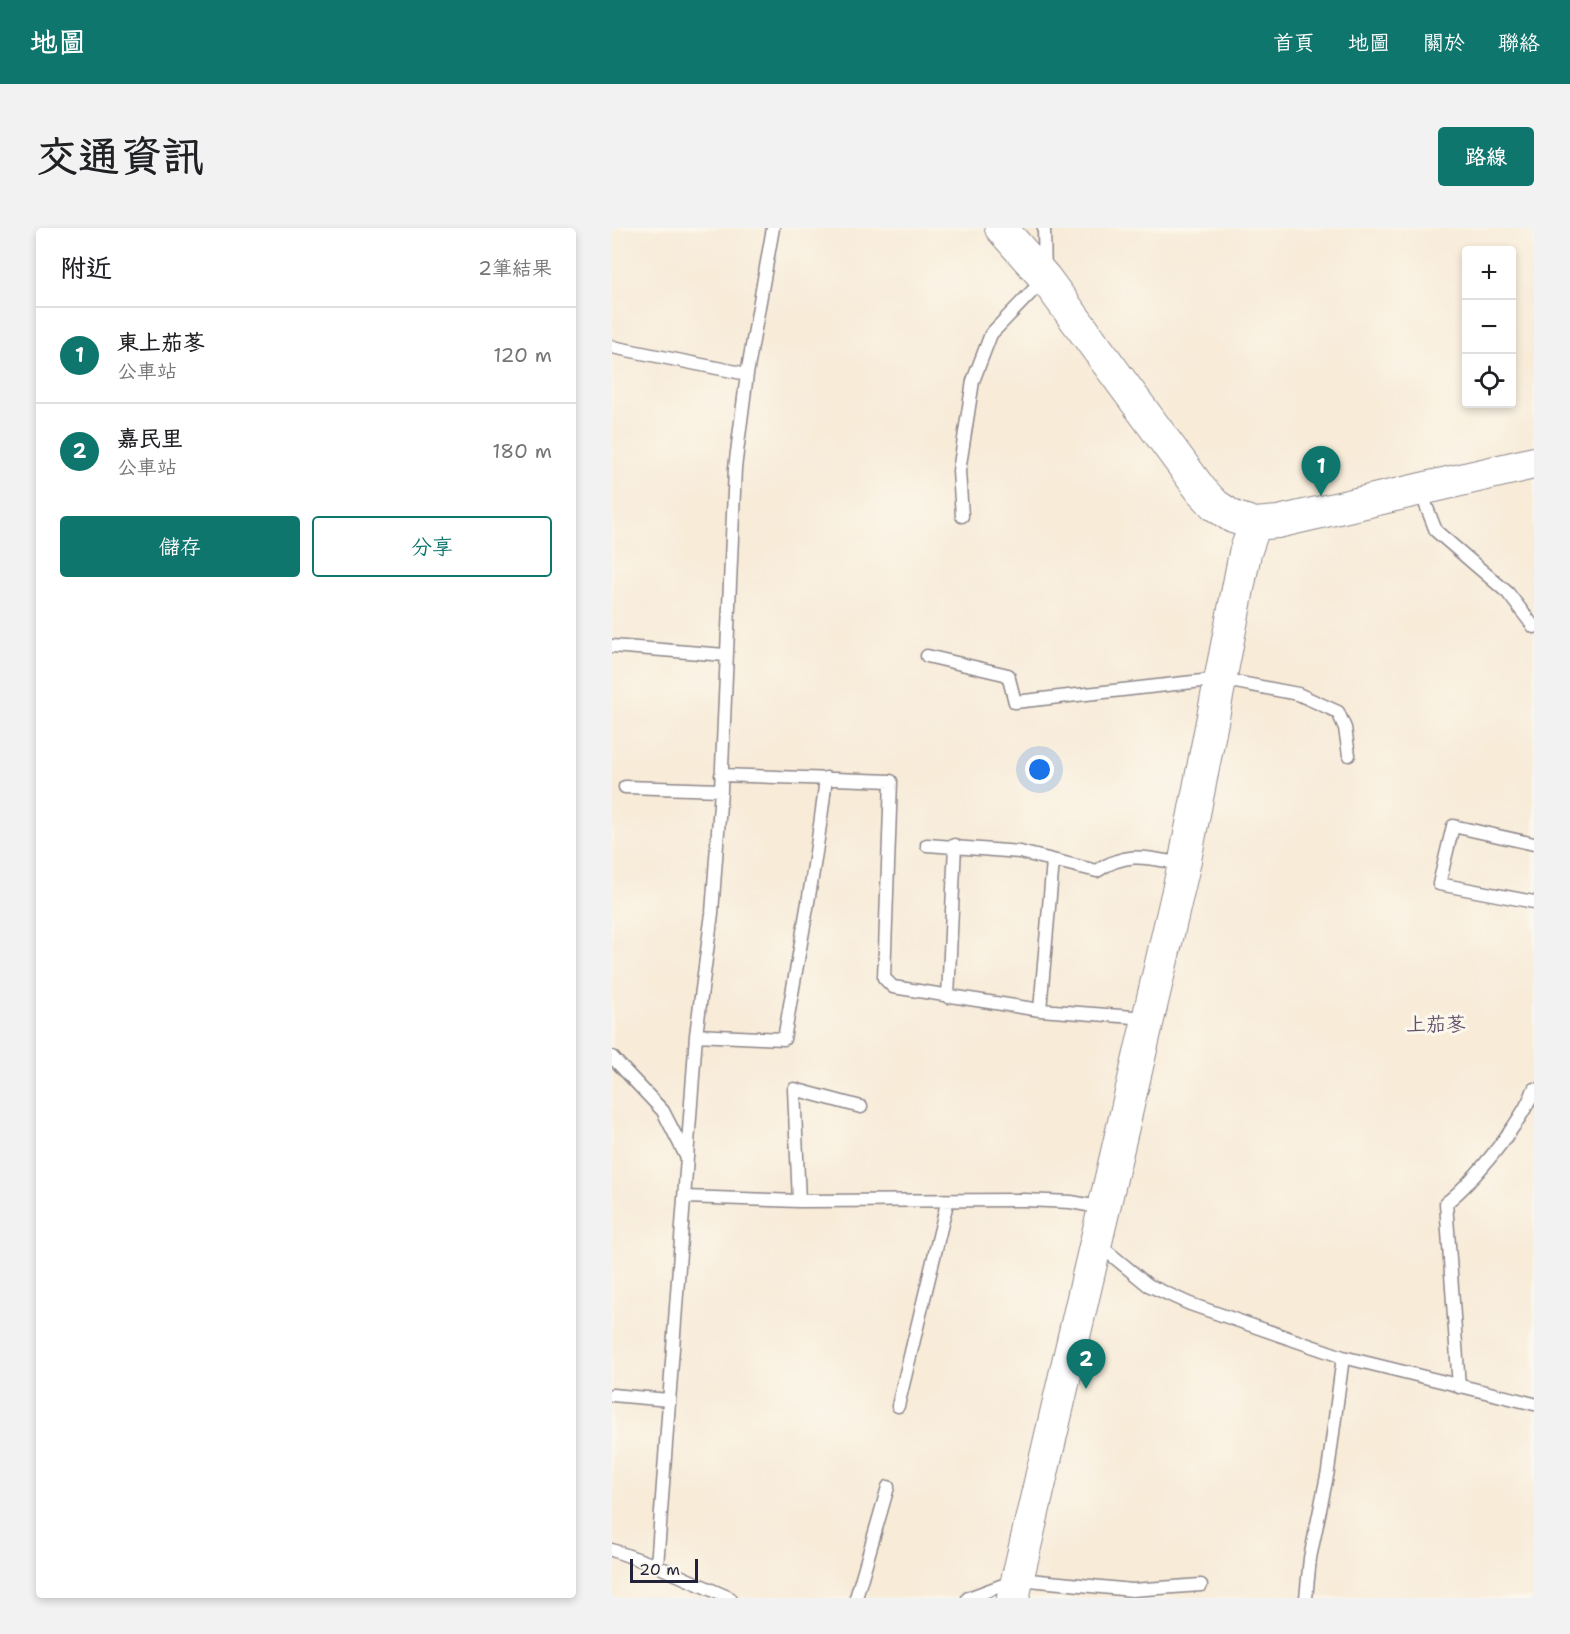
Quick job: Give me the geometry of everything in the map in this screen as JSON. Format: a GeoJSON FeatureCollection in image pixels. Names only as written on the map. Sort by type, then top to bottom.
{"type":"FeatureCollection","features":[{"type":"Feature","properties":{"kind":"street"},"geometry":{"type":"LineString","coordinates":[[1001,228],[1045,278],[1201,490],[1215,505],[1233,517],[1255,524],[1305,518],[1534,463]]}},
{"type":"Feature","properties":{"kind":"street"},"geometry":{"type":"LineString","coordinates":[[1016,1589],[1184,865],[1245,553],[1255,524]]}},
{"type":"Feature","properties":{"kind":"lane"},"geometry":{"type":"LineString","coordinates":[[657,1566],[696,1035],[712,912],[721,790],[725,655],[735,468],[747,374],[773,228]]}},
{"type":"Feature","properties":{"kind":"lane"},"geometry":{"type":"LineString","coordinates":[[962,516],[959,471],[972,381],[992,334],[1045,278],[1044,228]]}},
{"type":"Feature","properties":{"kind":"lane"},"geometry":{"type":"LineString","coordinates":[[612,347],[747,374]]}},
{"type":"Feature","properties":{"kind":"lane"},"geometry":{"type":"LineString","coordinates":[[1420,490],[1436,531],[1508,593],[1534,627]]}},
{"type":"Feature","properties":{"kind":"lane"},"geometry":{"type":"LineString","coordinates":[[612,646],[725,655]]}},
{"type":"Feature","properties":{"kind":"lane"},"geometry":{"type":"LineString","coordinates":[[927,656],[1008,675],[1015,702],[1220,679],[1298,694],[1338,712],[1345,728],[1349,755]]}},
{"type":"Feature","properties":{"kind":"lane"},"geometry":{"type":"LineString","coordinates":[[721,775],[891,781],[884,978],[893,987],[1040,1010],[1148,1018]]}},
{"type":"Feature","properties":{"kind":"lane"},"geometry":{"type":"LineString","coordinates":[[696,1035],[784,1039],[819,839],[826,778]]}},
{"type":"Feature","properties":{"kind":"lane"},"geometry":{"type":"LineString","coordinates":[[625,787],[721,790]]}},
{"type":"Feature","properties":{"kind":"lane"},"geometry":{"type":"LineString","coordinates":[[1534,844],[1453,826],[1439,884],[1534,902]]}},
{"type":"Feature","properties":{"kind":"lane"},"geometry":{"type":"LineString","coordinates":[[927,844],[1020,852],[1097,871],[1114,860],[1141,856],[1184,865]]}},
{"type":"Feature","properties":{"kind":"lane"},"geometry":{"type":"LineString","coordinates":[[948,997],[955,845]]}},
{"type":"Feature","properties":{"kind":"lane"},"geometry":{"type":"LineString","coordinates":[[1040,1010],[1053,861]]}},
{"type":"Feature","properties":{"kind":"lane"},"geometry":{"type":"LineString","coordinates":[[612,1057],[663,1111],[687,1157]]}},
{"type":"Feature","properties":{"kind":"lane"},"geometry":{"type":"LineString","coordinates":[[799,1201],[794,1089],[861,1107]]}},
{"type":"Feature","properties":{"kind":"lane"},"geometry":{"type":"LineString","coordinates":[[1459,1386],[1446,1203],[1461,1191],[1489,1156],[1528,1105],[1534,1089]]}},
{"type":"Feature","properties":{"kind":"lane"},"geometry":{"type":"LineString","coordinates":[[685,1197],[799,1201],[903,1199],[947,1203],[1059,1201],[1105,1209]]}},
{"type":"Feature","properties":{"kind":"lane"},"geometry":{"type":"LineString","coordinates":[[898,1406],[947,1203]]}},
{"type":"Feature","properties":{"kind":"lane"},"geometry":{"type":"LineString","coordinates":[[1097,1243],[1148,1285],[1190,1304],[1343,1357],[1534,1404]]}},
{"type":"Feature","properties":{"kind":"lane"},"geometry":{"type":"LineString","coordinates":[[1306,1598],[1310,1558],[1328,1471],[1343,1357]]}},
{"type":"Feature","properties":{"kind":"lane"},"geometry":{"type":"LineString","coordinates":[[612,1395],[669,1400]]}},
{"type":"Feature","properties":{"kind":"lane"},"geometry":{"type":"LineString","coordinates":[[856,1598],[888,1487]]}},
{"type":"Feature","properties":{"kind":"lane"},"geometry":{"type":"LineString","coordinates":[[612,1550],[657,1566],[730,1598]]}},
{"type":"Feature","properties":{"kind":"lane"},"geometry":{"type":"LineString","coordinates":[[968,1598],[1016,1589],[1132,1590],[1201,1585]]}},
{"type":"Feature","properties":{"kind":"place","name":"東上茄苳"},"geometry":{"type":"Point","coordinates":[1321,496]}},
{"type":"Feature","properties":{"kind":"place","name":"嘉民里"},"geometry":{"type":"Point","coordinates":[1086,1389]}},
{"type":"Feature","properties":{"kind":"district","name":"上茄苳"},"geometry":{"type":"Point","coordinates":[1436,1024]}}]}
